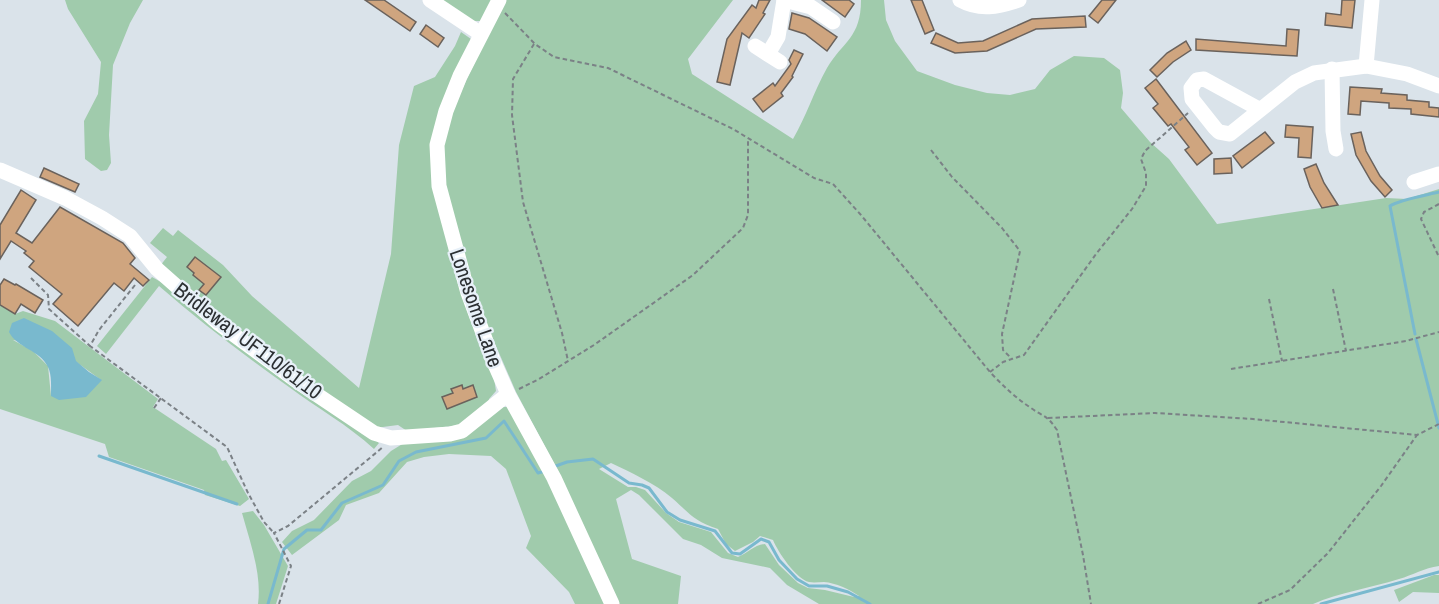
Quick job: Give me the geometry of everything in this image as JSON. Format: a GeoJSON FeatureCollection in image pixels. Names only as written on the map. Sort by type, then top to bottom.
{"type":"FeatureCollection","features":[{"type":"Feature","properties":{"kind":"street"},"geometry":{"type":"LineString","coordinates":[[430,0],[481,34]]}},
{"type":"Feature","properties":{"kind":"street"},"geometry":{"type":"LineString","coordinates":[[768,54],[778,37],[784,0],[811,7],[833,22]]}},
{"type":"Feature","properties":{"kind":"street"},"geometry":{"type":"LineString","coordinates":[[960,0],[972,6],[988,8],[1019,0]]}},
{"type":"Feature","properties":{"kind":"street"},"geometry":{"type":"LineString","coordinates":[[1366,66],[1372,0]]}},
{"type":"Feature","properties":{"kind":"street","name":"Lonesome Lane"},"geometry":{"type":"LineString","coordinates":[[497,3],[446,111],[437,145],[439,186],[468,293],[493,360],[508,394],[554,478],[612,604]]}},
{"type":"Feature","properties":{"kind":"street"},"geometry":{"type":"LineString","coordinates":[[1259,109],[1204,79],[1197,80],[1191,88],[1190,95],[1197,105],[1215,128],[1224,134],[1233,132],[1259,109],[1303,77],[1332,69],[1366,66],[1407,74],[1439,86]]}},
{"type":"Feature","properties":{"kind":"street"},"geometry":{"type":"LineString","coordinates":[[1332,69],[1333,131],[1336,149]]}},
{"type":"Feature","properties":{"kind":"street","name":"Bridleway UF110/61/10"},"geometry":{"type":"LineString","coordinates":[[0,170],[65,198],[130,236],[157,270],[218,323],[281,370],[374,433],[391,438],[450,434],[462,431],[475,423],[508,394]]}},
{"type":"Feature","properties":{"kind":"street"},"geometry":{"type":"LineString","coordinates":[[1414,182],[1439,174]]}},
{"type":"Feature","properties":{"kind":"path"},"geometry":{"type":"LineString","coordinates":[[497,3],[535,44],[554,57],[608,68],[748,138],[814,178],[833,184],[861,214],[990,372],[1007,390],[1033,410],[1048,417],[1155,413],[1253,419],[1417,435]]}},
{"type":"Feature","properties":{"kind":"path"},"geometry":{"type":"LineString","coordinates":[[535,44],[513,78],[512,115],[523,202],[562,333],[568,362]]}},
{"type":"Feature","properties":{"kind":"path"},"geometry":{"type":"LineString","coordinates":[[990,372],[1003,362],[1024,355],[1096,254],[1132,209],[1146,186],[1146,173],[1141,159],[1145,151],[1197,105]]}},
{"type":"Feature","properties":{"kind":"path"},"geometry":{"type":"LineString","coordinates":[[508,394],[540,379],[594,345],[693,275],[743,228],[748,215],[748,138]]}},
{"type":"Feature","properties":{"kind":"path"},"geometry":{"type":"LineString","coordinates":[[931,150],[952,177],[1002,228],[1020,251],[1002,334],[1003,350],[1012,359]]}},
{"type":"Feature","properties":{"kind":"path"},"geometry":{"type":"LineString","coordinates":[[1439,204],[1424,212],[1420,219],[1439,257]]}},
{"type":"Feature","properties":{"kind":"path"},"geometry":{"type":"LineString","coordinates":[[31,278],[48,295],[49,309],[90,346],[227,447],[264,522],[274,533],[288,556],[291,566],[279,604]]}},
{"type":"Feature","properties":{"kind":"path"},"geometry":{"type":"LineString","coordinates":[[90,346],[99,330],[135,285]]}},
{"type":"Feature","properties":{"kind":"path"},"geometry":{"type":"LineString","coordinates":[[1333,289],[1346,351]]}},
{"type":"Feature","properties":{"kind":"path"},"geometry":{"type":"LineString","coordinates":[[1269,299],[1282,362]]}},
{"type":"Feature","properties":{"kind":"path"},"geometry":{"type":"LineString","coordinates":[[1231,369],[1416,339],[1439,332]]}},
{"type":"Feature","properties":{"kind":"path"},"geometry":{"type":"LineString","coordinates":[[154,408],[161,398]]}},
{"type":"Feature","properties":{"kind":"path"},"geometry":{"type":"LineString","coordinates":[[1048,417],[1056,430],[1083,555],[1090,604]]}},
{"type":"Feature","properties":{"kind":"path"},"geometry":{"type":"LineString","coordinates":[[1258,604],[1290,590],[1328,553],[1381,486],[1417,435],[1439,424]]}},
{"type":"Feature","properties":{"kind":"path"},"geometry":{"type":"LineString","coordinates":[[274,533],[288,526],[378,452],[391,438]]}},
{"type":"Feature","properties":{"kind":"green space"},"geometry":{"type":"Polygon","coordinates":[[[65,0],[143,0],[130,23],[113,65],[109,135],[111,163],[107,170],[101,171],[85,159],[84,121],[98,94],[101,62],[68,9],[65,0]]]}},
{"type":"Feature","properties":{"kind":"green space"},"geometry":{"type":"Polygon","coordinates":[[[442,0],[494,0],[481,21],[472,21],[442,0]]]}},
{"type":"Feature","properties":{"kind":"green space"},"geometry":{"type":"Polygon","coordinates":[[[504,0],[733,0],[688,59],[692,74],[793,139],[827,68],[850,38],[858,23],[861,0],[884,0],[886,20],[895,41],[917,71],[955,85],[987,93],[1010,95],[1035,89],[1050,70],[1074,56],[1104,58],[1120,70],[1123,93],[1121,108],[1150,142],[1169,159],[1217,224],[1386,198],[1407,199],[1439,189],[1439,566],[1313,604],[819,604],[787,585],[770,568],[722,558],[701,545],[683,539],[639,495],[631,490],[616,499],[632,559],[681,576],[678,604],[575,604],[569,592],[526,548],[531,536],[506,469],[491,456],[449,454],[407,462],[379,493],[346,505],[339,520],[292,555],[282,542],[292,531],[314,520],[352,481],[371,471],[391,451],[404,443],[437,440],[500,407],[509,407],[559,473],[516,392],[486,323],[460,248],[446,189],[443,145],[451,113],[504,0]],[[611,463],[599,469],[628,487],[645,490],[666,513],[679,522],[711,532],[728,553],[738,557],[765,544],[779,565],[798,583],[808,588],[859,596],[833,584],[804,580],[788,564],[773,540],[760,536],[735,551],[726,544],[718,529],[698,520],[658,488],[611,463]]]}},
{"type":"Feature","properties":{"kind":"green space"},"geometry":{"type":"Polygon","coordinates":[[[461,32],[471,39],[432,144],[496,391],[488,404],[462,425],[407,431],[398,425],[375,428],[272,358],[191,292],[160,266],[167,257],[150,243],[163,228],[173,236],[178,230],[223,265],[252,296],[359,388],[391,254],[399,145],[414,86],[435,77],[455,46],[461,32]]]}},
{"type":"Feature","properties":{"kind":"green space"},"geometry":{"type":"Polygon","coordinates":[[[152,277],[170,287],[379,443],[374,449],[343,424],[239,350],[159,286],[106,354],[97,346],[152,277]]]}},
{"type":"Feature","properties":{"kind":"green space"},"geometry":{"type":"Polygon","coordinates":[[[0,305],[15,314],[23,311],[55,321],[158,399],[153,407],[216,449],[222,461],[226,460],[249,499],[240,506],[205,495],[204,490],[109,457],[105,444],[0,409],[0,305]],[[13,340],[33,351],[48,366],[51,396],[101,380],[75,361],[71,348],[13,340]]]}},
{"type":"Feature","properties":{"kind":"green space"},"geometry":{"type":"Polygon","coordinates":[[[253,511],[288,566],[276,604],[258,604],[257,570],[242,513],[253,511]]]}},
{"type":"Feature","properties":{"kind":"green space"},"geometry":{"type":"Polygon","coordinates":[[[1439,575],[1439,593],[1413,592],[1399,602],[1394,590],[1439,575]]]}},
{"type":"Feature","properties":{"kind":"water"},"geometry":{"type":"Polygon","coordinates":[[[24,318],[52,331],[72,348],[76,361],[102,380],[86,397],[59,400],[51,396],[48,367],[40,357],[17,342],[9,332],[12,323],[24,318]]]}},
{"type":"Feature","properties":{"kind":"building"},"geometry":{"type":"Polygon","coordinates":[[[365,0],[384,0],[416,22],[410,31],[365,0]]]}},
{"type":"Feature","properties":{"kind":"building"},"geometry":{"type":"Polygon","coordinates":[[[759,0],[770,0],[763,13],[765,14],[749,38],[742,33],[730,85],[717,82],[727,39],[752,5],[756,8],[759,0]]]}},
{"type":"Feature","properties":{"kind":"building"},"geometry":{"type":"Polygon","coordinates":[[[822,0],[849,0],[854,4],[845,17],[822,0]]]}},
{"type":"Feature","properties":{"kind":"building"},"geometry":{"type":"Polygon","coordinates":[[[911,0],[922,0],[934,30],[925,34],[911,0]]]}},
{"type":"Feature","properties":{"kind":"building"},"geometry":{"type":"Polygon","coordinates":[[[1102,0],[1116,0],[1098,23],[1089,16],[1102,0]]]}},
{"type":"Feature","properties":{"kind":"building"},"geometry":{"type":"Polygon","coordinates":[[[1342,0],[1355,0],[1352,28],[1325,25],[1326,13],[1341,15],[1342,0]]]}},
{"type":"Feature","properties":{"kind":"building"},"geometry":{"type":"Polygon","coordinates":[[[792,13],[809,18],[837,37],[827,51],[805,34],[789,29],[792,13]]]}},
{"type":"Feature","properties":{"kind":"building"},"geometry":{"type":"Polygon","coordinates":[[[1085,16],[1086,27],[1036,29],[987,51],[955,53],[931,43],[936,33],[958,43],[983,41],[1032,19],[1085,16]]]}},
{"type":"Feature","properties":{"kind":"building"},"geometry":{"type":"Polygon","coordinates":[[[426,25],[444,38],[438,47],[420,34],[426,25]]]}},
{"type":"Feature","properties":{"kind":"building"},"geometry":{"type":"Polygon","coordinates":[[[1287,29],[1299,30],[1297,56],[1196,50],[1196,39],[1286,46],[1287,29]]]}},
{"type":"Feature","properties":{"kind":"building"},"geometry":{"type":"Polygon","coordinates":[[[1186,41],[1191,50],[1157,77],[1150,70],[1167,53],[1186,41]]]}},
{"type":"Feature","properties":{"kind":"building"},"geometry":{"type":"Polygon","coordinates":[[[794,50],[803,54],[793,77],[781,93],[783,96],[763,112],[753,99],[773,83],[775,86],[791,64],[789,60],[794,50]]]}},
{"type":"Feature","properties":{"kind":"building"},"geometry":{"type":"Polygon","coordinates":[[[1156,79],[1212,153],[1197,165],[1185,150],[1189,147],[1171,124],[1168,126],[1153,108],[1158,104],[1145,88],[1156,79]]]}},
{"type":"Feature","properties":{"kind":"building"},"geometry":{"type":"Polygon","coordinates":[[[1350,87],[1382,89],[1381,93],[1407,95],[1407,100],[1429,102],[1429,107],[1439,108],[1439,117],[1411,114],[1411,109],[1389,108],[1389,103],[1361,101],[1360,115],[1348,114],[1350,87]]]}},
{"type":"Feature","properties":{"kind":"building"},"geometry":{"type":"Polygon","coordinates":[[[1286,125],[1313,127],[1311,158],[1298,157],[1299,138],[1285,137],[1286,125]]]}},
{"type":"Feature","properties":{"kind":"building"},"geometry":{"type":"Polygon","coordinates":[[[1265,132],[1274,143],[1242,168],[1233,156],[1265,132]]]}},
{"type":"Feature","properties":{"kind":"building"},"geometry":{"type":"Polygon","coordinates":[[[1361,132],[1366,151],[1380,176],[1392,190],[1385,197],[1371,181],[1356,155],[1351,134],[1361,132]]]}},
{"type":"Feature","properties":{"kind":"building"},"geometry":{"type":"Polygon","coordinates":[[[1231,158],[1232,173],[1214,174],[1214,159],[1231,158]]]}},
{"type":"Feature","properties":{"kind":"building"},"geometry":{"type":"Polygon","coordinates":[[[1316,164],[1324,183],[1338,205],[1322,208],[1310,187],[1304,169],[1316,164]]]}},
{"type":"Feature","properties":{"kind":"building"},"geometry":{"type":"Polygon","coordinates":[[[44,168],[79,184],[75,192],[40,177],[44,168]]]}},
{"type":"Feature","properties":{"kind":"building"},"geometry":{"type":"Polygon","coordinates":[[[21,190],[36,200],[16,233],[32,243],[60,207],[123,243],[135,258],[130,264],[149,280],[143,286],[134,278],[124,291],[114,283],[78,326],[53,304],[62,294],[29,267],[34,261],[24,253],[26,251],[11,241],[0,259],[0,225],[21,190]]]}},
{"type":"Feature","properties":{"kind":"building"},"geometry":{"type":"Polygon","coordinates":[[[195,257],[221,277],[206,295],[199,290],[204,284],[187,267],[195,257]]]}},
{"type":"Feature","properties":{"kind":"building"},"geometry":{"type":"Polygon","coordinates":[[[4,279],[43,300],[35,313],[21,304],[15,314],[0,305],[0,285],[4,279]]]}},
{"type":"Feature","properties":{"kind":"building"},"geometry":{"type":"Polygon","coordinates":[[[462,385],[463,389],[473,385],[477,397],[447,409],[442,397],[453,393],[451,389],[462,385]]]}},
{"type":"Feature","properties":{"kind":"waterway"},"geometry":{"type":"LineString","coordinates":[[1415,334],[1390,206],[1439,192]]}},
{"type":"Feature","properties":{"kind":"waterway"},"geometry":{"type":"LineString","coordinates":[[1416,339],[1439,428]]}},
{"type":"Feature","properties":{"kind":"waterway"},"geometry":{"type":"LineString","coordinates":[[268,604],[284,549],[307,530],[321,530],[342,503],[383,485],[399,461],[416,452],[486,438],[504,421],[538,473],[545,471]]}},
{"type":"Feature","properties":{"kind":"waterway"},"geometry":{"type":"LineString","coordinates":[[99,456],[237,504]]}},
{"type":"Feature","properties":{"kind":"waterway"},"geometry":{"type":"LineString","coordinates":[[553,467],[567,462],[593,459],[629,483],[649,488],[667,512],[680,520],[715,531],[732,553],[740,554],[761,539],[769,542],[779,560],[797,579],[809,586],[827,586],[848,592],[870,604]]}},
{"type":"Feature","properties":{"kind":"waterway"},"geometry":{"type":"LineString","coordinates":[[1321,604],[1439,572]]}}]}
